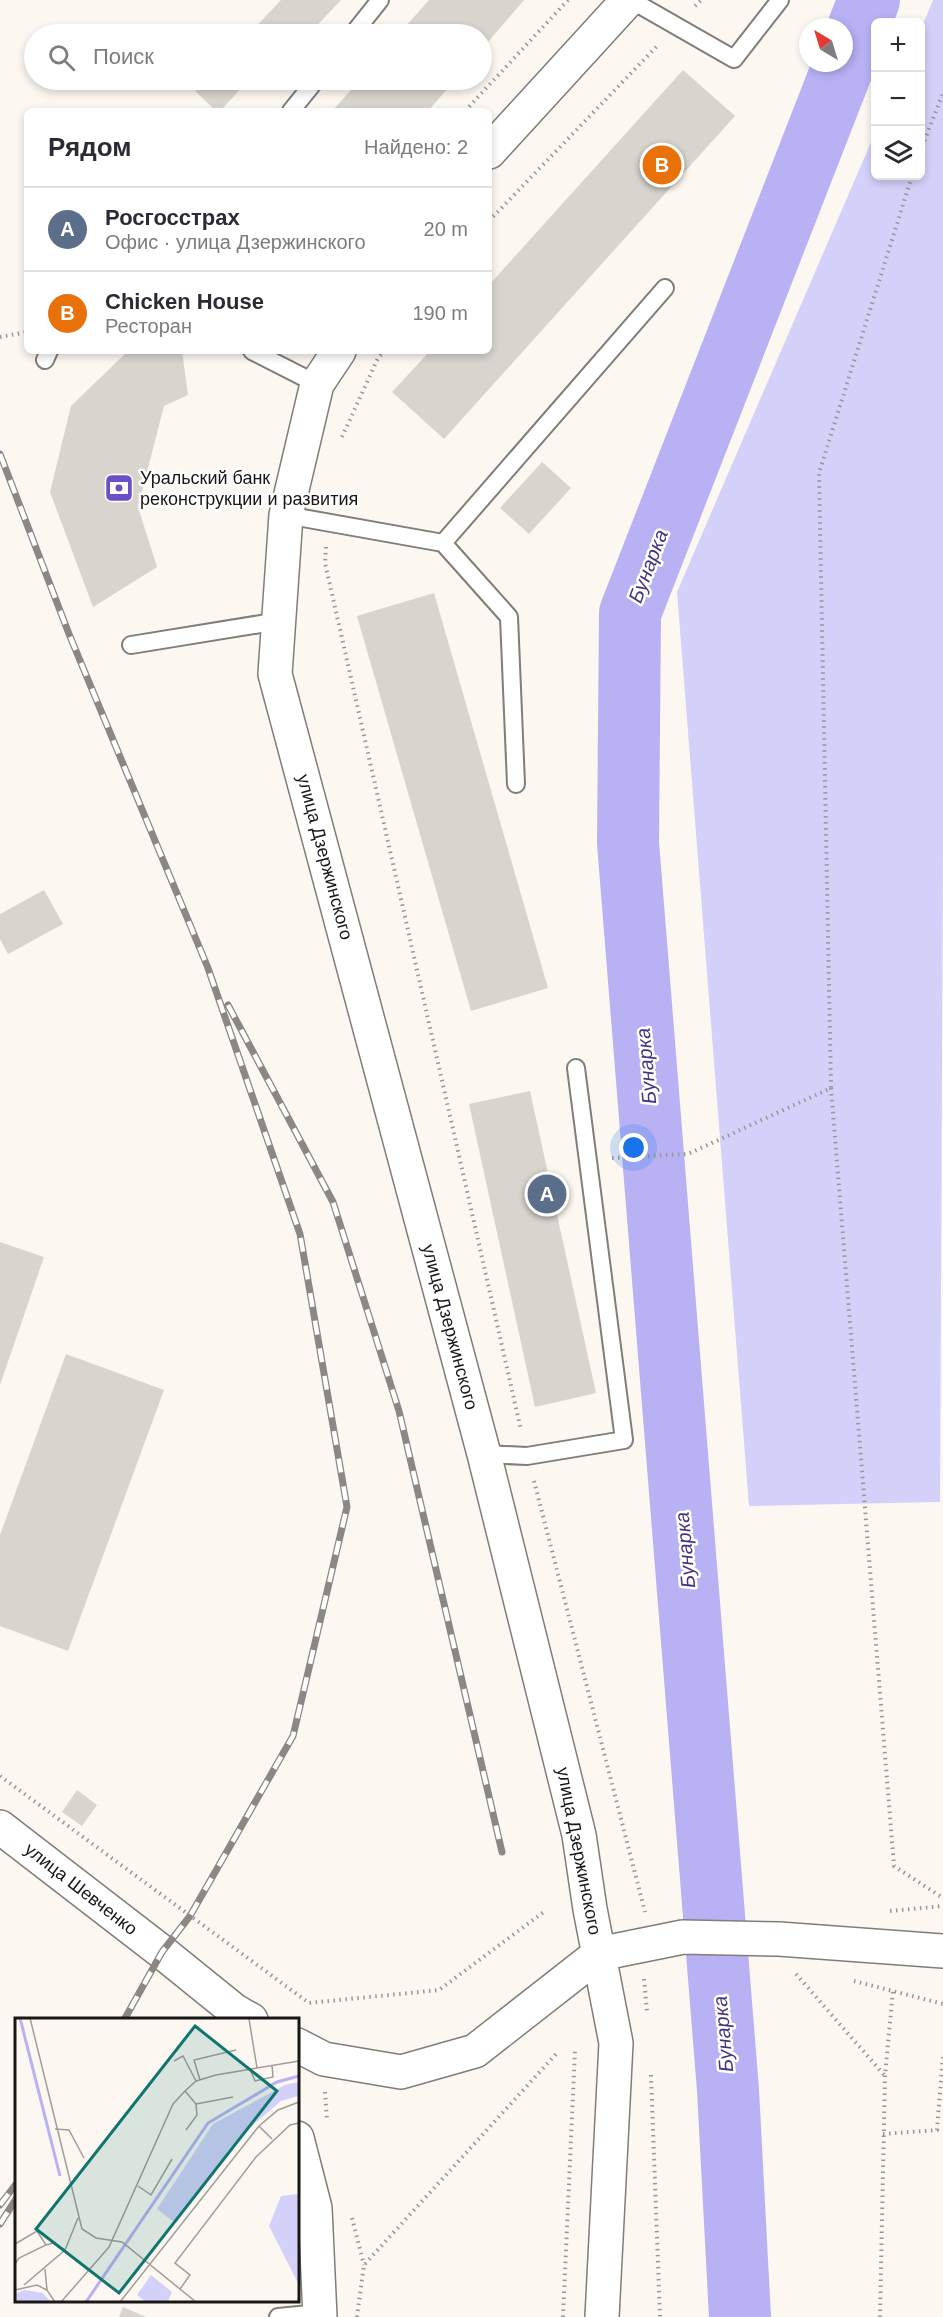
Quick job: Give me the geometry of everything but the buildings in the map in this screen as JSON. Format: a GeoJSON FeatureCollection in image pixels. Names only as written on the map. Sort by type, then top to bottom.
{"type":"FeatureCollection","features":[{"type":"Feature","properties":{"kind":"main road"},"geometry":{"type":"LineString","coordinates":[[492,149],[630,0]]}},
{"type":"Feature","properties":{"kind":"main road","name":"улица Дзержинского"},"geometry":{"type":"LineString","coordinates":[[336,354],[317,384],[286,515],[275,674],[484,1454],[579,1835],[590,1909],[616,2043],[602,2317]]}},
{"type":"Feature","properties":{"kind":"main road","name":"улица Шевченко"},"geometry":{"type":"LineString","coordinates":[[0,1827],[162,1952],[241,2017]]}},
{"type":"Feature","properties":{"kind":"main road"},"geometry":{"type":"LineString","coordinates":[[298,2046],[324,2060],[401,2072],[475,2051],[599,1954],[683,1936],[779,1939],[943,1951]]}},
{"type":"Feature","properties":{"kind":"main road"},"geometry":{"type":"LineString","coordinates":[[298,2142],[315,2208],[320,2315]]}},
{"type":"Feature","properties":{"kind":"lane"},"geometry":{"type":"LineString","coordinates":[[361,24],[381,0]]}},
{"type":"Feature","properties":{"kind":"lane"},"geometry":{"type":"LineString","coordinates":[[630,0],[734,58],[780,0]]}},
{"type":"Feature","properties":{"kind":"lane"},"geometry":{"type":"LineString","coordinates":[[293,108],[308,90]]}},
{"type":"Feature","properties":{"kind":"lane"},"geometry":{"type":"LineString","coordinates":[[443,543],[665,288]]}},
{"type":"Feature","properties":{"kind":"lane"},"geometry":{"type":"LineString","coordinates":[[258,354],[317,384]]}},
{"type":"Feature","properties":{"kind":"lane"},"geometry":{"type":"LineString","coordinates":[[286,515],[443,543],[509,617],[516,784]]}},
{"type":"Feature","properties":{"kind":"lane"},"geometry":{"type":"LineString","coordinates":[[130,645],[279,621]]}},
{"type":"Feature","properties":{"kind":"lane"},"geometry":{"type":"LineString","coordinates":[[484,1454],[527,1456],[624,1440],[576,1068]]}},
{"type":"Feature","properties":{"kind":"lane"},"geometry":{"type":"LineString","coordinates":[[278,2317],[320,2315]]}},
{"type":"Feature","properties":{"kind":"path"},"geometry":{"type":"LineString","coordinates":[[492,82],[568,0]]}},
{"type":"Feature","properties":{"kind":"path"},"geometry":{"type":"LineString","coordinates":[[492,218],[701,0]]}},
{"type":"Feature","properties":{"kind":"path"},"geometry":{"type":"LineString","coordinates":[[468,108],[484,90]]}},
{"type":"Feature","properties":{"kind":"path"},"geometry":{"type":"LineString","coordinates":[[925,141],[943,93]]}},
{"type":"Feature","properties":{"kind":"path"},"geometry":{"type":"LineString","coordinates":[[911,180],[819,473],[831,1088],[894,1866],[943,1898]]}},
{"type":"Feature","properties":{"kind":"path"},"geometry":{"type":"LineString","coordinates":[[0,337],[24,333]]}},
{"type":"Feature","properties":{"kind":"path"},"geometry":{"type":"LineString","coordinates":[[341,439],[381,354]]}},
{"type":"Feature","properties":{"kind":"path"},"geometry":{"type":"LineString","coordinates":[[328,522],[325,563],[527,1456],[646,1916],[644,1983],[647,2013]]}},
{"type":"Feature","properties":{"kind":"path"},"geometry":{"type":"LineString","coordinates":[[627,1157],[688,1154],[831,1088]]}},
{"type":"Feature","properties":{"kind":"path"},"geometry":{"type":"LineString","coordinates":[[0,1776],[309,2003],[439,1990],[545,1911]]}},
{"type":"Feature","properties":{"kind":"path"},"geometry":{"type":"LineString","coordinates":[[801,1970],[790,1967],[885,2076]]}},
{"type":"Feature","properties":{"kind":"path"},"geometry":{"type":"LineString","coordinates":[[847,1980],[943,2004]]}},
{"type":"Feature","properties":{"kind":"path"},"geometry":{"type":"LineString","coordinates":[[880,2317],[885,2076],[893,1990]]}},
{"type":"Feature","properties":{"kind":"path"},"geometry":{"type":"LineString","coordinates":[[563,2317],[575,2050]]}},
{"type":"Feature","properties":{"kind":"path"},"geometry":{"type":"LineString","coordinates":[[357,2317],[364,2265],[556,2054]]}},
{"type":"Feature","properties":{"kind":"path"},"geometry":{"type":"LineString","coordinates":[[883,2134],[937,2130],[943,2056]]}},
{"type":"Feature","properties":{"kind":"path"},"geometry":{"type":"LineString","coordinates":[[651,2069],[660,2317]]}},
{"type":"Feature","properties":{"kind":"shaded area"},"geometry":{"type":"Polygon","coordinates":[[[933,0],[943,0],[940,1502],[749,1506],[677,592],[871,142],[871,180],[925,180],[925,19],[933,0]]]}},
{"type":"Feature","properties":{"kind":"waterway","name":"Бунарка"},"geometry":{"type":"LineString","coordinates":[[740,2317],[728,2090],[628,843],[630,613],[869,0]]}},
{"type":"Feature","properties":{"kind":"railway"},"geometry":{"type":"LineString","coordinates":[[0,454],[69,634],[208,968],[300,1234],[347,1507],[293,1736],[190,1916],[162,1952],[125,2018]]}},
{"type":"Feature","properties":{"kind":"railway"},"geometry":{"type":"LineString","coordinates":[[228,1005],[333,1202],[399,1411],[502,1852]]}},
{"type":"Feature","properties":{"kind":"railway"},"geometry":{"type":"LineString","coordinates":[[0,2205],[15,2185]]}},
{"type":"Feature","properties":{"kind":"railway"},"geometry":{"type":"LineString","coordinates":[[0,2224],[15,2201]]}},
{"type":"Feature","properties":{"kind":"place","name":"Chicken House"},"geometry":{"type":"Point","coordinates":[662,165]}},
{"type":"Feature","properties":{"kind":"place","name":"Уральский банк реконструкции и развития"},"geometry":{"type":"Point","coordinates":[119,488]}},
{"type":"Feature","properties":{"kind":"place","name":"Росгосстрах"},"geometry":{"type":"Point","coordinates":[547,1194]}}]}
